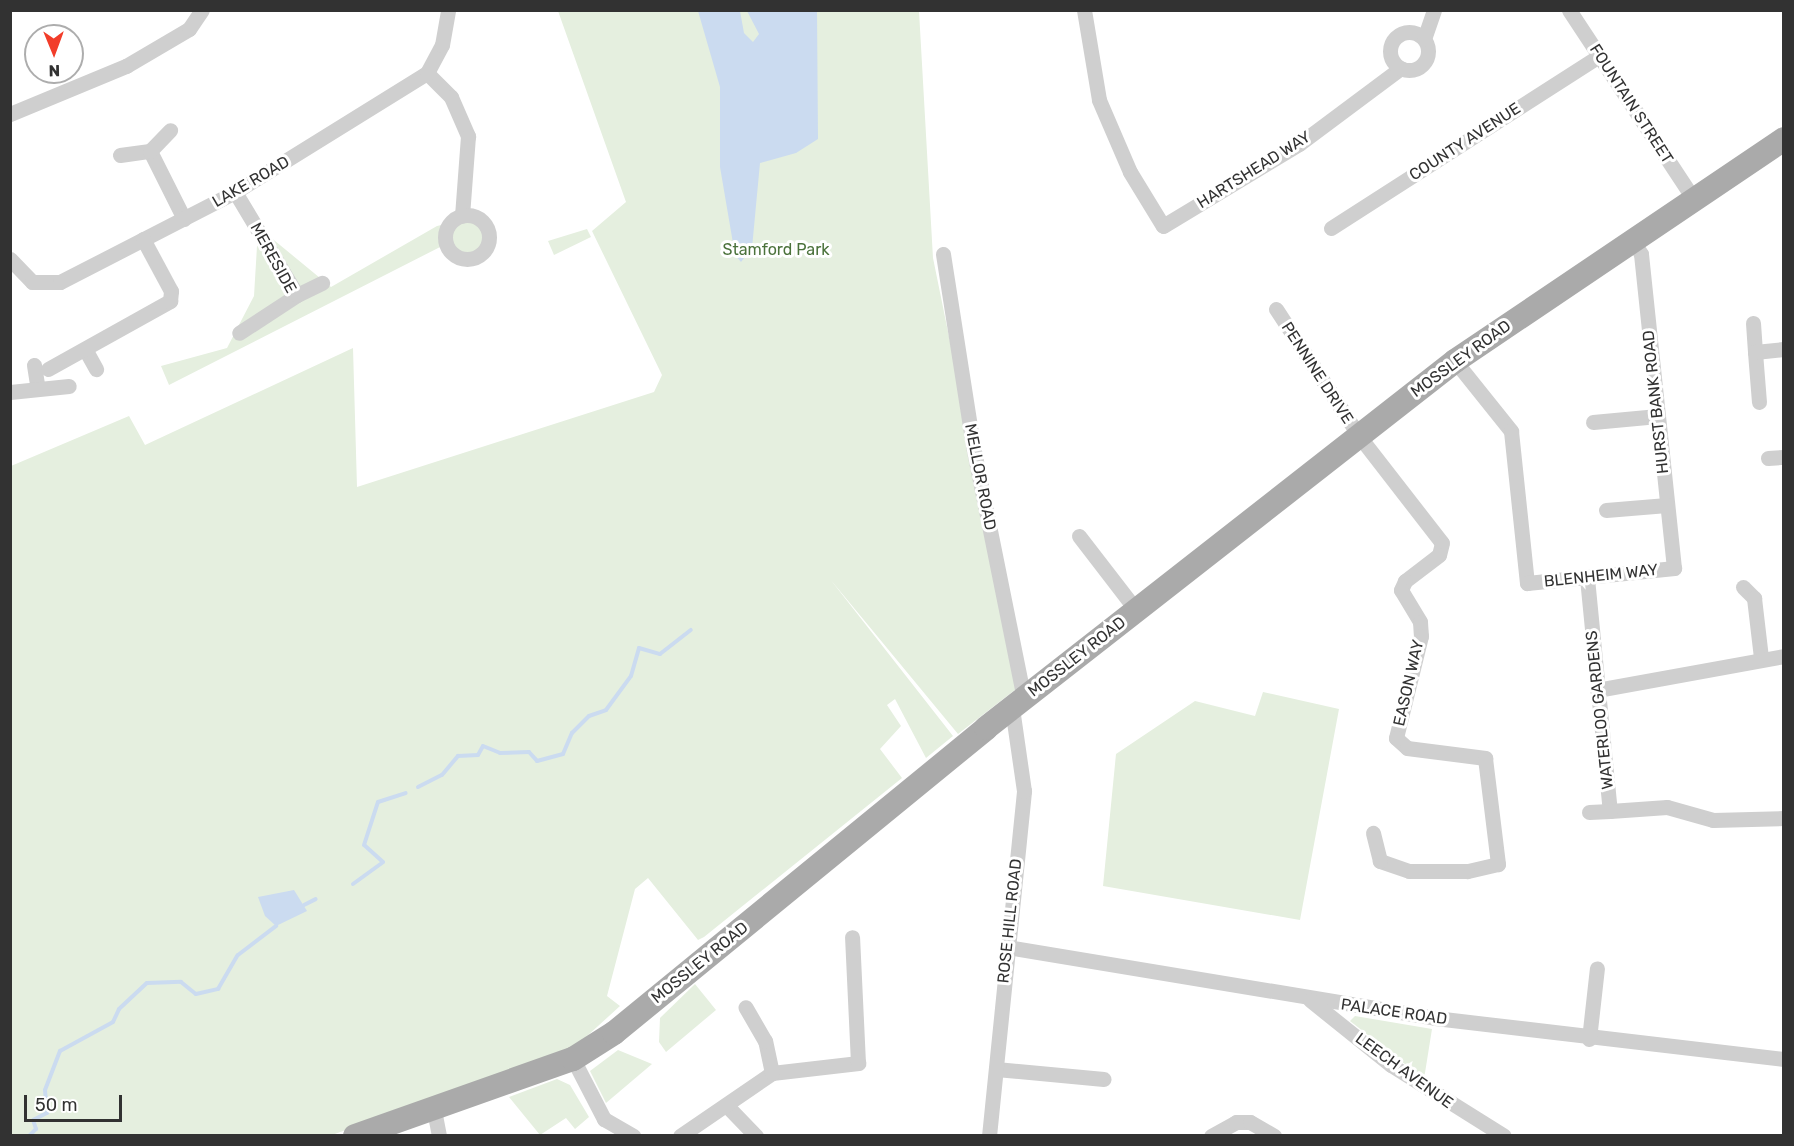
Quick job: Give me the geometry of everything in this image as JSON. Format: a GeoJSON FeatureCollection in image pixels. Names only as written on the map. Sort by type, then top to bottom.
{"type":"FeatureCollection","features":[{"type":"Feature","properties":{"kind":"main road","name":"MOSSLEY ROAD"},"geometry":{"type":"LineString","coordinates":[[355,1136],[573,1059],[614,1033],[1018,704],[1455,361],[1632,239],[1784,139]]}},
{"type":"Feature","properties":{"kind":"street"},"geometry":{"type":"LineString","coordinates":[[10,114],[126,66],[189,29],[202,10]]}},
{"type":"Feature","properties":{"kind":"street"},"geometry":{"type":"LineString","coordinates":[[448,10],[442,45],[428,73],[451,97],[468,136],[462,216]]}},
{"type":"Feature","properties":{"kind":"street","name":"HARTSHEAD WAY"},"geometry":{"type":"LineString","coordinates":[[1084,10],[1099,100],[1130,172],[1163,226],[1299,144],[1401,68]]}},
{"type":"Feature","properties":{"kind":"street"},"geometry":{"type":"LineString","coordinates":[[1424,39],[1407,32],[1395,38],[1390,55],[1401,68],[1413,70],[1424,63],[1424,39],[1434,10]]}},
{"type":"Feature","properties":{"kind":"street","name":"FOUNTAIN STREET"},"geometry":{"type":"LineString","coordinates":[[1569,10],[1693,198]]}},
{"type":"Feature","properties":{"kind":"street","name":"COUNTY AVENUE"},"geometry":{"type":"LineString","coordinates":[[1331,228],[1599,56]]}},
{"type":"Feature","properties":{"kind":"street","name":"LAKE ROAD"},"geometry":{"type":"LineString","coordinates":[[11,260],[32,282],[52,284],[235,192],[428,73]]}},
{"type":"Feature","properties":{"kind":"street"},"geometry":{"type":"LineString","coordinates":[[120,154],[150,151],[170,130]]}},
{"type":"Feature","properties":{"kind":"street"},"geometry":{"type":"LineString","coordinates":[[150,151],[184,219]]}},
{"type":"Feature","properties":{"kind":"street","name":"MERESIDE"},"geometry":{"type":"LineString","coordinates":[[235,192],[297,295],[239,333]]}},
{"type":"Feature","properties":{"kind":"street"},"geometry":{"type":"LineString","coordinates":[[38,389],[41,367],[85,349],[171,301],[171,291],[143,238]]}},
{"type":"Feature","properties":{"kind":"street","name":"HURST BANK ROAD"},"geometry":{"type":"LineString","coordinates":[[1632,239],[1641,254],[1674,568]]}},
{"type":"Feature","properties":{"kind":"street","name":"MELLOR ROAD"},"geometry":{"type":"LineString","coordinates":[[943,254],[973,446],[1018,704]]}},
{"type":"Feature","properties":{"kind":"street"},"geometry":{"type":"LineString","coordinates":[[297,295],[322,284]]}},
{"type":"Feature","properties":{"kind":"street","name":"PENNINE DRIVE"},"geometry":{"type":"LineString","coordinates":[[1275,309],[1359,436]]}},
{"type":"Feature","properties":{"kind":"street"},"geometry":{"type":"LineString","coordinates":[[1753,324],[1759,402]]}},
{"type":"Feature","properties":{"kind":"street"},"geometry":{"type":"LineString","coordinates":[[85,349],[96,369]]}},
{"type":"Feature","properties":{"kind":"street"},"geometry":{"type":"LineString","coordinates":[[1755,352],[1784,349]]}},
{"type":"Feature","properties":{"kind":"street","name":"BLENHEIM WAY"},"geometry":{"type":"LineString","coordinates":[[1455,361],[1510,431],[1527,583],[1674,568]]}},
{"type":"Feature","properties":{"kind":"street"},"geometry":{"type":"LineString","coordinates":[[10,392],[69,386]]}},
{"type":"Feature","properties":{"kind":"street"},"geometry":{"type":"LineString","coordinates":[[1593,422],[1658,416]]}},
{"type":"Feature","properties":{"kind":"street","name":"EASON WAY"},"geometry":{"type":"LineString","coordinates":[[1359,436],[1442,543],[1439,555],[1405,581],[1401,590],[1419,622],[1421,636],[1398,744],[1485,758],[1498,864],[1467,871],[1409,871],[1380,861],[1373,833]]}},
{"type":"Feature","properties":{"kind":"street"},"geometry":{"type":"LineString","coordinates":[[1606,510],[1667,505]]}},
{"type":"Feature","properties":{"kind":"street"},"geometry":{"type":"LineString","coordinates":[[1079,536],[1136,610]]}},
{"type":"Feature","properties":{"kind":"street","name":"WATERLOO GARDENS"},"geometry":{"type":"LineString","coordinates":[[1587,578],[1610,811],[1667,807],[1713,820],[1784,818]]}},
{"type":"Feature","properties":{"kind":"street"},"geometry":{"type":"LineString","coordinates":[[1743,587],[1754,598],[1761,658]]}},
{"type":"Feature","properties":{"kind":"street"},"geometry":{"type":"LineString","coordinates":[[1598,690],[1761,658],[1784,656]]}},
{"type":"Feature","properties":{"kind":"street","name":"ROSE HILL ROAD"},"geometry":{"type":"LineString","coordinates":[[989,1136],[1024,791],[1018,704]]}},
{"type":"Feature","properties":{"kind":"street"},"geometry":{"type":"LineString","coordinates":[[1589,812],[1610,811]]}},
{"type":"Feature","properties":{"kind":"street"},"geometry":{"type":"LineString","coordinates":[[680,1136],[727,1106],[772,1073],[858,1063],[852,937]]}},
{"type":"Feature","properties":{"kind":"street","name":"PALACE ROAD"},"geometry":{"type":"LineString","coordinates":[[1007,947],[1308,999],[1589,1039],[1784,1059]]}},
{"type":"Feature","properties":{"kind":"street"},"geometry":{"type":"LineString","coordinates":[[1589,1039],[1597,969]]}},
{"type":"Feature","properties":{"kind":"street","name":"LEECH AVENUE"},"geometry":{"type":"LineString","coordinates":[[1308,999],[1391,1065],[1504,1136]]}},
{"type":"Feature","properties":{"kind":"street"},"geometry":{"type":"LineString","coordinates":[[745,1007],[765,1041],[772,1073]]}},
{"type":"Feature","properties":{"kind":"street"},"geometry":{"type":"LineString","coordinates":[[573,1059],[604,1119],[634,1136]]}},
{"type":"Feature","properties":{"kind":"street"},"geometry":{"type":"LineString","coordinates":[[996,1069],[1104,1079]]}},
{"type":"Feature","properties":{"kind":"street"},"geometry":{"type":"LineString","coordinates":[[727,1106],[756,1136]]}},
{"type":"Feature","properties":{"kind":"street"},"geometry":{"type":"LineString","coordinates":[[434,1110],[439,1136]]}},
{"type":"Feature","properties":{"kind":"street"},"geometry":{"type":"LineString","coordinates":[[1211,1136],[1236,1122],[1250,1122],[1274,1136]]}},
{"type":"Feature","properties":{"kind":"green space","name":"Stamford Park"},"geometry":{"type":"Polygon","coordinates":[[[558,11],[919,11],[933,258],[1020,686],[958,734],[830,579],[953,736],[926,758],[895,699],[887,705],[901,726],[880,749],[902,778],[698,940],[648,878],[635,889],[607,996],[620,1006],[575,1047],[332,1135],[11,1136],[11,466],[129,416],[145,445],[353,348],[357,487],[654,392],[662,375],[592,231],[626,202],[558,11]]]}},
{"type":"Feature","properties":{"kind":"green space"},"geometry":{"type":"Polygon","coordinates":[[[476,217],[488,233],[478,255],[460,258],[446,244],[169,385],[161,366],[227,348],[254,296],[257,246],[269,236],[331,287],[437,226],[476,217]]]}},
{"type":"Feature","properties":{"kind":"green space"},"geometry":{"type":"Polygon","coordinates":[[[587,229],[591,237],[554,255],[548,241],[587,229]]]}},
{"type":"Feature","properties":{"kind":"green space"},"geometry":{"type":"Polygon","coordinates":[[[1263,692],[1339,709],[1300,920],[1103,886],[1116,754],[1195,701],[1255,716],[1263,692]]]}},
{"type":"Feature","properties":{"kind":"green space"},"geometry":{"type":"Polygon","coordinates":[[[695,984],[716,1010],[666,1052],[659,1042],[660,1018],[695,984]]]}},
{"type":"Feature","properties":{"kind":"green space"},"geometry":{"type":"Polygon","coordinates":[[[1355,1016],[1432,1029],[1424,1079],[1350,1021],[1355,1016]]]}},
{"type":"Feature","properties":{"kind":"green space"},"geometry":{"type":"Polygon","coordinates":[[[618,1050],[652,1064],[606,1103],[590,1071],[618,1050]]]}},
{"type":"Feature","properties":{"kind":"green space"},"geometry":{"type":"Polygon","coordinates":[[[557,1079],[570,1085],[589,1117],[575,1129],[566,1118],[540,1135],[509,1097],[557,1079]]]}},
{"type":"Feature","properties":{"kind":"water"},"geometry":{"type":"Polygon","coordinates":[[[698,11],[740,11],[744,33],[753,42],[759,34],[747,11],[817,11],[818,139],[796,153],[760,163],[752,248],[741,262],[735,255],[720,167],[720,87],[698,11]]]}},
{"type":"Feature","properties":{"kind":"water"},"geometry":{"type":"Polygon","coordinates":[[[294,890],[307,911],[276,926],[265,916],[258,897],[294,890]]]}},
{"type":"Feature","properties":{"kind":"waterway"},"geometry":{"type":"LineString","coordinates":[[418,787],[442,775],[458,756],[478,755],[483,746],[500,753],[529,752],[537,761],[563,754],[572,733],[589,716],[606,710],[631,676],[639,648],[660,654],[691,630]]}},
{"type":"Feature","properties":{"kind":"waterway"},"geometry":{"type":"LineString","coordinates":[[353,884],[383,862],[364,845],[378,802],[406,793]]}},
{"type":"Feature","properties":{"kind":"waterway"},"geometry":{"type":"LineString","coordinates":[[304,905],[316,899]]}},
{"type":"Feature","properties":{"kind":"waterway"},"geometry":{"type":"LineString","coordinates":[[29,1136],[36,1129],[33,1120],[47,1113],[45,1090],[60,1051],[113,1022],[119,1009],[147,983],[181,982],[196,994],[218,989],[238,955],[276,926]]}}]}
